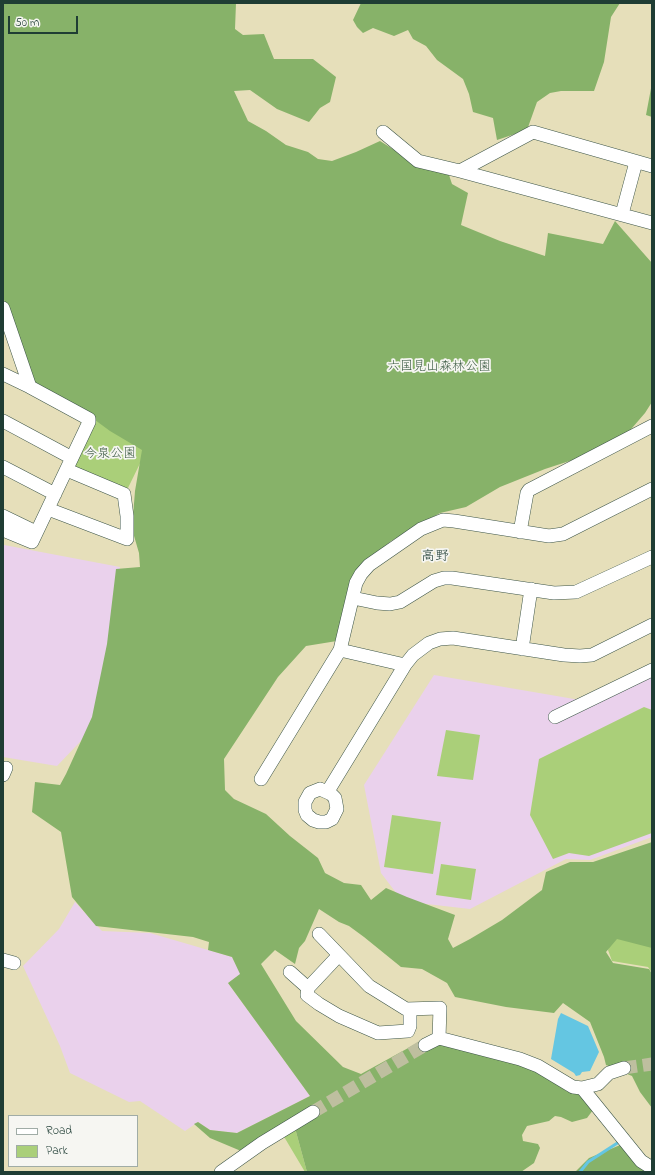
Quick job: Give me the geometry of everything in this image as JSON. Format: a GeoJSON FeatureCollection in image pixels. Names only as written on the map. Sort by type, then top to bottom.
{"type":"FeatureCollection","features":[{"type":"Feature","properties":{"kind":"street"},"geometry":{"type":"LineString","coordinates":[[383,132],[418,162],[460,171],[652,223]]}},
{"type":"Feature","properties":{"kind":"street"},"geometry":{"type":"LineString","coordinates":[[460,171],[533,132],[652,166]]}},
{"type":"Feature","properties":{"kind":"street"},"geometry":{"type":"LineString","coordinates":[[622,214],[636,162]]}},
{"type":"Feature","properties":{"kind":"street"},"geometry":{"type":"LineString","coordinates":[[3,308],[30,388]]}},
{"type":"Feature","properties":{"kind":"street"},"geometry":{"type":"LineString","coordinates":[[3,374],[89,420],[32,542],[3,530]]}},
{"type":"Feature","properties":{"kind":"street"},"geometry":{"type":"LineString","coordinates":[[3,421],[72,458]]}},
{"type":"Feature","properties":{"kind":"street"},"geometry":{"type":"LineString","coordinates":[[520,532],[527,493],[529,490],[652,426]]}},
{"type":"Feature","properties":{"kind":"street"},"geometry":{"type":"LineString","coordinates":[[3,467],[55,494]]}},
{"type":"Feature","properties":{"kind":"street"},"geometry":{"type":"LineString","coordinates":[[48,509],[127,539],[127,516],[124,494],[66,470]]}},
{"type":"Feature","properties":{"kind":"street"},"geometry":{"type":"LineString","coordinates":[[261,779],[340,650],[356,584],[361,574],[369,565],[421,529],[443,520],[454,520],[548,536],[563,534],[652,489]]}},
{"type":"Feature","properties":{"kind":"street"},"geometry":{"type":"LineString","coordinates":[[3,516],[36,532]]}},
{"type":"Feature","properties":{"kind":"street"},"geometry":{"type":"LineString","coordinates":[[352,598],[377,604],[400,602],[434,582],[444,578],[460,578],[554,593],[576,592],[652,557]]}},
{"type":"Feature","properties":{"kind":"street"},"geometry":{"type":"LineString","coordinates":[[522,649],[531,589]]}},
{"type":"Feature","properties":{"kind":"street"},"geometry":{"type":"LineString","coordinates":[[328,791],[405,665],[420,648],[429,643],[440,639],[453,638],[564,655],[580,656],[592,654],[652,625]]}},
{"type":"Feature","properties":{"kind":"street"},"geometry":{"type":"LineString","coordinates":[[340,650],[405,665]]}},
{"type":"Feature","properties":{"kind":"street"},"geometry":{"type":"LineString","coordinates":[[555,717],[652,670]]}},
{"type":"Feature","properties":{"kind":"street"},"geometry":{"type":"LineString","coordinates":[[319,934],[369,986],[406,1009],[440,1008],[439,1038]]}},
{"type":"Feature","properties":{"kind":"street"},"geometry":{"type":"LineString","coordinates":[[339,955],[308,988],[307,994],[319,1004],[339,1016],[378,1033],[408,1031],[410,1026],[410,1009]]}},
{"type":"Feature","properties":{"kind":"street"},"geometry":{"type":"LineString","coordinates":[[290,972],[308,988]]}},
{"type":"Feature","properties":{"kind":"street"},"geometry":{"type":"LineString","coordinates":[[425,1045],[439,1038],[520,1059],[538,1066],[573,1087],[582,1088],[598,1084],[609,1073],[624,1068]]}},
{"type":"Feature","properties":{"kind":"street"},"geometry":{"type":"LineString","coordinates":[[582,1088],[641,1161],[652,1168]]}},
{"type":"Feature","properties":{"kind":"street"},"geometry":{"type":"LineString","coordinates":[[221,1172],[262,1143],[313,1112]]}},
{"type":"Feature","properties":{"kind":"shaded area"},"geometry":{"type":"Polygon","coordinates":[[[4,545],[120,567],[99,722],[57,766],[3,757],[4,545]]]}},
{"type":"Feature","properties":{"kind":"shaded area"},"geometry":{"type":"Polygon","coordinates":[[[652,667],[652,837],[590,860],[566,859],[470,909],[418,903],[397,894],[381,873],[364,785],[434,675],[580,700],[652,667]]]}},
{"type":"Feature","properties":{"kind":"shaded area"},"geometry":{"type":"Polygon","coordinates":[[[75,902],[102,931],[150,933],[232,957],[241,974],[228,983],[310,1096],[237,1133],[210,1130],[198,1122],[185,1131],[140,1101],[129,1102],[70,1073],[60,1046],[23,966],[59,929],[75,902]]]}},
{"type":"Feature","properties":{"kind":"green space","name":"六国見山森林公園"},"geometry":{"type":"Polygon","coordinates":[[[3,3],[236,3],[235,29],[243,35],[264,34],[274,59],[313,59],[336,77],[330,102],[320,108],[309,122],[277,109],[250,90],[234,91],[248,121],[286,145],[308,152],[318,159],[332,161],[380,141],[415,163],[448,172],[452,184],[468,193],[461,225],[500,241],[545,256],[548,233],[603,244],[615,221],[652,263],[652,402],[645,413],[626,435],[597,452],[545,469],[500,487],[466,507],[440,513],[391,541],[356,571],[343,640],[306,646],[278,677],[224,759],[225,790],[234,799],[266,814],[290,836],[318,858],[325,873],[344,883],[361,885],[371,900],[386,888],[455,915],[448,939],[453,948],[502,920],[542,890],[546,872],[570,862],[593,862],[652,842],[652,948],[617,939],[606,952],[613,963],[649,969],[652,974],[652,1108],[640,1092],[632,1076],[606,1065],[590,1022],[563,1003],[554,1013],[506,1007],[455,997],[447,983],[422,969],[401,967],[349,926],[339,922],[319,909],[305,941],[299,948],[295,964],[275,950],[261,964],[296,1021],[343,1067],[361,1074],[430,1036],[521,1064],[548,1076],[566,1091],[578,1094],[593,1110],[587,1118],[572,1122],[555,1116],[549,1121],[527,1126],[522,1135],[523,1141],[538,1144],[540,1148],[534,1163],[521,1172],[307,1172],[295,1128],[241,1151],[210,1138],[194,1124],[198,1122],[210,1130],[237,1133],[310,1096],[228,983],[240,974],[232,957],[208,950],[209,942],[193,937],[96,926],[72,897],[61,832],[32,812],[35,782],[60,785],[92,717],[107,644],[116,569],[140,567],[139,553],[132,529],[135,491],[142,450],[110,431],[91,417],[33,384],[3,297],[3,3]]]}},
{"type":"Feature","properties":{"kind":"green space"},"geometry":{"type":"Polygon","coordinates":[[[361,3],[620,3],[611,17],[604,62],[594,91],[561,91],[550,93],[537,102],[527,130],[497,140],[493,118],[473,112],[469,94],[463,79],[437,60],[426,46],[413,39],[408,30],[394,36],[373,28],[363,33],[357,27],[353,20],[361,3]]]}},
{"type":"Feature","properties":{"kind":"green space"},"geometry":{"type":"Polygon","coordinates":[[[652,83],[652,117],[646,115],[652,83]]]}},
{"type":"Feature","properties":{"kind":"green space","name":"今泉公園"},"geometry":{"type":"Polygon","coordinates":[[[96,419],[149,445],[127,490],[76,470],[75,465],[96,419]]]}},
{"type":"Feature","properties":{"kind":"green space"},"geometry":{"type":"Polygon","coordinates":[[[644,707],[652,710],[652,833],[589,856],[569,853],[553,859],[530,815],[539,759],[644,707]]]}},
{"type":"Feature","properties":{"kind":"green space"},"geometry":{"type":"Polygon","coordinates":[[[446,730],[480,735],[473,780],[437,776],[446,730]]]}},
{"type":"Feature","properties":{"kind":"green space"},"geometry":{"type":"Polygon","coordinates":[[[392,815],[441,822],[433,874],[384,867],[392,815]]]}},
{"type":"Feature","properties":{"kind":"green space"},"geometry":{"type":"Polygon","coordinates":[[[441,864],[476,869],[471,900],[436,895],[441,864]]]}},
{"type":"Feature","properties":{"kind":"green space"},"geometry":{"type":"Polygon","coordinates":[[[617,922],[652,940],[652,973],[648,967],[612,961],[608,950],[617,922]]]}},
{"type":"Feature","properties":{"kind":"green space"},"geometry":{"type":"Polygon","coordinates":[[[295,1128],[307,1172],[305,1172],[283,1135],[295,1128]]]}},
{"type":"Feature","properties":{"kind":"green space"},"geometry":{"type":"Polygon","coordinates":[[[625,1143],[652,1172],[575,1172],[589,1158],[625,1143]]]}},
{"type":"Feature","properties":{"kind":"water"},"geometry":{"type":"Polygon","coordinates":[[[561,1013],[588,1026],[599,1052],[590,1071],[582,1072],[580,1075],[576,1076],[574,1073],[551,1059],[558,1019],[561,1013]]]}},
{"type":"Feature","properties":{"kind":"waterway"},"geometry":{"type":"LineString","coordinates":[[580,1172],[588,1162],[619,1142]]}},
{"type":"Feature","properties":{"kind":"tunnel"},"geometry":{"type":"LineString","coordinates":[[313,1112],[425,1045]]}},
{"type":"Feature","properties":{"kind":"tunnel"},"geometry":{"type":"LineString","coordinates":[[624,1068],[652,1064]]}},
{"type":"Feature","properties":{"kind":"district","name":"高野"},"geometry":{"type":"Point","coordinates":[435,558]}}]}
